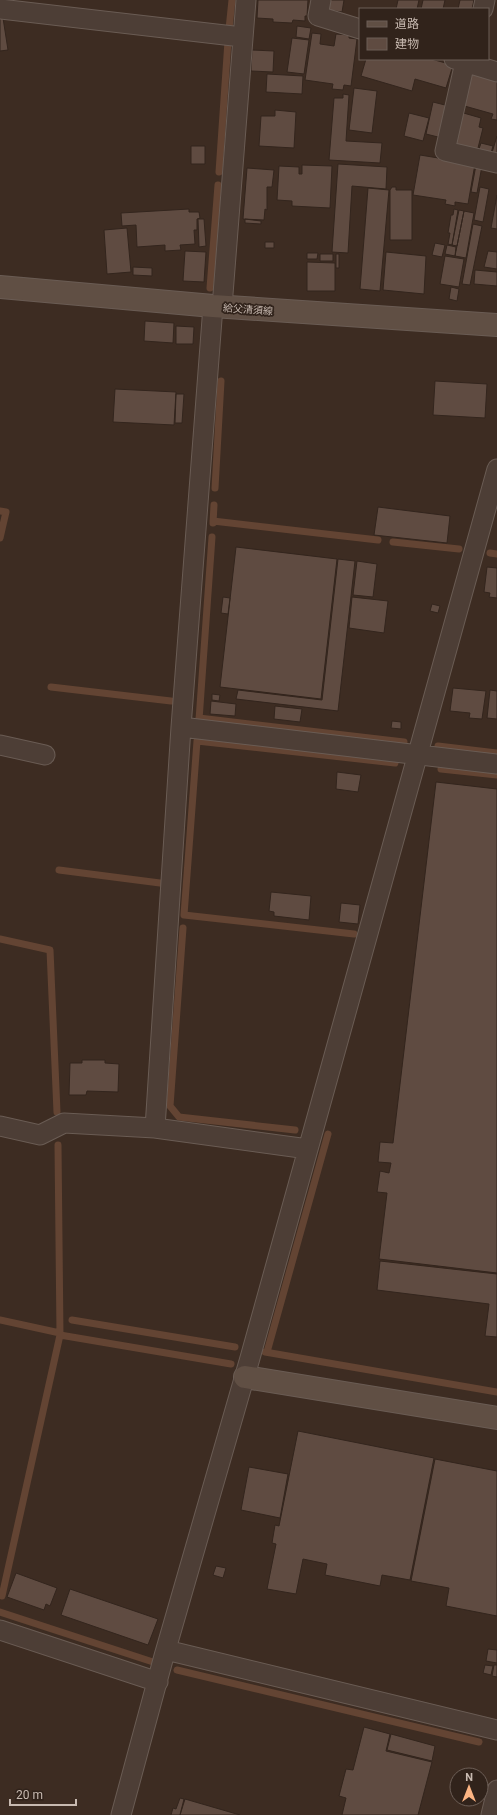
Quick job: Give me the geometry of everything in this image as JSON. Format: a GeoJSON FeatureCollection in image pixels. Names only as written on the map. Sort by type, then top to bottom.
{"type":"FeatureCollection","features":[{"type":"Feature","properties":{"kind":"main road","name":"給父清須線"},"geometry":{"type":"LineString","coordinates":[[0,287],[218,307],[497,325]]}},
{"type":"Feature","properties":{"kind":"main road"},"geometry":{"type":"LineString","coordinates":[[245,1378],[497,1418]]}},
{"type":"Feature","properties":{"kind":"street"},"geometry":{"type":"LineString","coordinates":[[155,1128],[181,727],[246,0]]}},
{"type":"Feature","properties":{"kind":"street"},"geometry":{"type":"LineString","coordinates":[[321,0],[318,16],[359,29]]}},
{"type":"Feature","properties":{"kind":"street"},"geometry":{"type":"LineString","coordinates":[[0,9],[242,37]]}},
{"type":"Feature","properties":{"kind":"street"},"geometry":{"type":"LineString","coordinates":[[497,72],[466,61],[445,151],[497,163]]}},
{"type":"Feature","properties":{"kind":"street"},"geometry":{"type":"LineString","coordinates":[[121,1815],[166,1650],[245,1378],[497,469]]}},
{"type":"Feature","properties":{"kind":"street"},"geometry":{"type":"LineString","coordinates":[[181,727],[497,764]]}},
{"type":"Feature","properties":{"kind":"street"},"geometry":{"type":"LineString","coordinates":[[0,745],[45,755]]}},
{"type":"Feature","properties":{"kind":"street"},"geometry":{"type":"LineString","coordinates":[[0,1126],[40,1135],[64,1123],[155,1128],[308,1149]]}},
{"type":"Feature","properties":{"kind":"street"},"geometry":{"type":"LineString","coordinates":[[0,1630],[158,1682]]}},
{"type":"Feature","properties":{"kind":"street"},"geometry":{"type":"LineString","coordinates":[[166,1650],[497,1730]]}},
{"type":"Feature","properties":{"kind":"street"},"geometry":{"type":"LineString","coordinates":[[491,1815],[497,1790]]}},
{"type":"Feature","properties":{"kind":"building"},"geometry":{"type":"Polygon","coordinates":[[[258,0],[308,0],[307,16],[305,16],[305,21],[293,20],[292,23],[273,22],[273,19],[257,18],[258,0]]]}},
{"type":"Feature","properties":{"kind":"building"},"geometry":{"type":"Polygon","coordinates":[[[328,0],[344,0],[342,12],[327,10],[328,0]]]}},
{"type":"Feature","properties":{"kind":"building"},"geometry":{"type":"Polygon","coordinates":[[[398,0],[419,0],[417,8],[396,8],[398,0]]]}},
{"type":"Feature","properties":{"kind":"building"},"geometry":{"type":"Polygon","coordinates":[[[423,0],[445,0],[443,8],[421,8],[423,0]]]}},
{"type":"Feature","properties":{"kind":"building"},"geometry":{"type":"Polygon","coordinates":[[[460,0],[474,0],[472,8],[458,8],[460,0]]]}},
{"type":"Feature","properties":{"kind":"building"},"geometry":{"type":"Polygon","coordinates":[[[0,18],[3,18],[8,50],[0,51],[0,18]]]}},
{"type":"Feature","properties":{"kind":"building"},"geometry":{"type":"Polygon","coordinates":[[[297,26],[311,28],[309,39],[296,37],[297,26]]]}},
{"type":"Feature","properties":{"kind":"building"},"geometry":{"type":"Polygon","coordinates":[[[312,33],[321,34],[320,44],[334,46],[336,34],[349,35],[349,38],[357,39],[351,86],[344,85],[343,90],[332,89],[333,84],[305,80],[312,33]]]}},
{"type":"Feature","properties":{"kind":"building"},"geometry":{"type":"Polygon","coordinates":[[[292,38],[309,40],[304,74],[287,72],[292,38]]]}},
{"type":"Feature","properties":{"kind":"building"},"geometry":{"type":"Polygon","coordinates":[[[252,50],[274,51],[273,72],[251,71],[252,50]]]}},
{"type":"Feature","properties":{"kind":"building"},"geometry":{"type":"Polygon","coordinates":[[[366,60],[435,60],[453,65],[446,88],[415,79],[412,91],[361,76],[366,60]]]}},
{"type":"Feature","properties":{"kind":"building"},"geometry":{"type":"Polygon","coordinates":[[[471,72],[497,80],[497,120],[491,119],[493,114],[461,105],[471,72]]]}},
{"type":"Feature","properties":{"kind":"building"},"geometry":{"type":"Polygon","coordinates":[[[267,74],[303,76],[302,94],[266,92],[267,74]]]}},
{"type":"Feature","properties":{"kind":"building"},"geometry":{"type":"Polygon","coordinates":[[[354,88],[377,91],[372,133],[349,130],[354,88]]]}},
{"type":"Feature","properties":{"kind":"building"},"geometry":{"type":"Polygon","coordinates":[[[343,94],[349,95],[346,141],[382,143],[380,163],[329,160],[334,98],[343,98],[343,94]]]}},
{"type":"Feature","properties":{"kind":"building"},"geometry":{"type":"Polygon","coordinates":[[[433,102],[449,106],[442,138],[426,134],[433,102]]]}},
{"type":"Feature","properties":{"kind":"building"},"geometry":{"type":"Polygon","coordinates":[[[275,110],[296,112],[294,148],[259,146],[261,116],[275,116],[275,110]]]}},
{"type":"Feature","properties":{"kind":"building"},"geometry":{"type":"Polygon","coordinates":[[[460,112],[481,118],[479,127],[483,128],[477,152],[452,145],[460,112]]]}},
{"type":"Feature","properties":{"kind":"building"},"geometry":{"type":"Polygon","coordinates":[[[409,113],[429,118],[423,141],[404,136],[409,113]]]}},
{"type":"Feature","properties":{"kind":"building"},"geometry":{"type":"Polygon","coordinates":[[[497,136],[497,157],[491,156],[497,136]]]}},
{"type":"Feature","properties":{"kind":"building"},"geometry":{"type":"Polygon","coordinates":[[[481,143],[493,146],[491,153],[479,149],[481,143]]]}},
{"type":"Feature","properties":{"kind":"building"},"geometry":{"type":"Polygon","coordinates":[[[191,146],[205,146],[205,164],[191,164],[191,146]]]}},
{"type":"Feature","properties":{"kind":"building"},"geometry":{"type":"Polygon","coordinates":[[[420,155],[475,164],[468,204],[455,202],[455,206],[445,204],[446,200],[413,195],[420,155]]]}},
{"type":"Feature","properties":{"kind":"building"},"geometry":{"type":"Polygon","coordinates":[[[338,164],[387,167],[386,189],[352,186],[348,253],[332,252],[338,164]]]}},
{"type":"Feature","properties":{"kind":"building"},"geometry":{"type":"Polygon","coordinates":[[[302,165],[332,166],[330,208],[292,206],[292,201],[277,200],[279,166],[299,167],[299,174],[302,174],[302,165]]]}},
{"type":"Feature","properties":{"kind":"building"},"geometry":{"type":"Polygon","coordinates":[[[476,165],[482,166],[477,193],[471,192],[476,165]]]}},
{"type":"Feature","properties":{"kind":"building"},"geometry":{"type":"Polygon","coordinates":[[[247,168],[274,170],[272,187],[267,187],[267,210],[265,209],[264,220],[243,219],[247,168]]]}},
{"type":"Feature","properties":{"kind":"building"},"geometry":{"type":"Polygon","coordinates":[[[392,187],[396,187],[396,190],[412,190],[412,240],[390,240],[390,190],[392,187]]]}},
{"type":"Feature","properties":{"kind":"building"},"geometry":{"type":"Polygon","coordinates":[[[480,187],[489,189],[483,222],[474,220],[480,187]]]}},
{"type":"Feature","properties":{"kind":"building"},"geometry":{"type":"Polygon","coordinates":[[[368,188],[389,190],[380,291],[360,289],[368,188]]]}},
{"type":"Feature","properties":{"kind":"building"},"geometry":{"type":"Polygon","coordinates":[[[497,195],[497,229],[491,228],[497,195]]]}},
{"type":"Feature","properties":{"kind":"building"},"geometry":{"type":"Polygon","coordinates":[[[189,209],[189,212],[199,212],[200,218],[197,219],[197,230],[194,230],[195,244],[180,245],[181,250],[165,251],[165,245],[137,247],[136,225],[122,226],[121,213],[189,209]]]}},
{"type":"Feature","properties":{"kind":"building"},"geometry":{"type":"Polygon","coordinates":[[[454,209],[458,210],[452,245],[448,244],[450,233],[448,233],[451,215],[453,215],[454,209]]]}},
{"type":"Feature","properties":{"kind":"building"},"geometry":{"type":"Polygon","coordinates":[[[459,210],[464,211],[457,246],[452,245],[459,210]]]}},
{"type":"Feature","properties":{"kind":"building"},"geometry":{"type":"Polygon","coordinates":[[[464,211],[474,213],[466,258],[455,256],[464,211]]]}},
{"type":"Feature","properties":{"kind":"building"},"geometry":{"type":"Polygon","coordinates":[[[198,219],[204,219],[206,246],[199,247],[198,219]]]}},
{"type":"Feature","properties":{"kind":"building"},"geometry":{"type":"Polygon","coordinates":[[[245,219],[261,221],[261,224],[245,223],[245,219]]]}},
{"type":"Feature","properties":{"kind":"building"},"geometry":{"type":"Polygon","coordinates":[[[473,224],[482,226],[470,285],[462,284],[473,224]]]}},
{"type":"Feature","properties":{"kind":"building"},"geometry":{"type":"Polygon","coordinates":[[[127,228],[131,272],[107,274],[104,230],[127,228]]]}},
{"type":"Feature","properties":{"kind":"building"},"geometry":{"type":"Polygon","coordinates":[[[265,242],[274,242],[274,248],[265,248],[265,242]]]}},
{"type":"Feature","properties":{"kind":"building"},"geometry":{"type":"Polygon","coordinates":[[[435,243],[445,245],[442,257],[432,255],[435,243]]]}},
{"type":"Feature","properties":{"kind":"building"},"geometry":{"type":"Polygon","coordinates":[[[447,245],[456,247],[455,256],[445,254],[447,245]]]}},
{"type":"Feature","properties":{"kind":"building"},"geometry":{"type":"Polygon","coordinates":[[[185,251],[206,252],[204,282],[183,281],[185,251]]]}},
{"type":"Feature","properties":{"kind":"building"},"geometry":{"type":"Polygon","coordinates":[[[488,251],[497,252],[497,269],[484,267],[488,251]]]}},
{"type":"Feature","properties":{"kind":"building"},"geometry":{"type":"Polygon","coordinates":[[[386,252],[426,256],[424,294],[383,290],[386,252]]]}},
{"type":"Feature","properties":{"kind":"building"},"geometry":{"type":"Polygon","coordinates":[[[307,253],[318,253],[317,259],[307,259],[307,253]]]}},
{"type":"Feature","properties":{"kind":"building"},"geometry":{"type":"Polygon","coordinates":[[[320,254],[333,254],[333,261],[320,261],[320,254]]]}},
{"type":"Feature","properties":{"kind":"building"},"geometry":{"type":"Polygon","coordinates":[[[336,254],[339,254],[339,268],[336,268],[336,254]]]}},
{"type":"Feature","properties":{"kind":"building"},"geometry":{"type":"Polygon","coordinates":[[[445,256],[464,259],[459,287],[440,284],[445,256]]]}},
{"type":"Feature","properties":{"kind":"building"},"geometry":{"type":"Polygon","coordinates":[[[307,262],[335,263],[335,291],[307,291],[307,262]]]}},
{"type":"Feature","properties":{"kind":"building"},"geometry":{"type":"Polygon","coordinates":[[[133,267],[152,268],[152,276],[133,275],[133,267]]]}},
{"type":"Feature","properties":{"kind":"building"},"geometry":{"type":"Polygon","coordinates":[[[475,270],[497,272],[497,286],[474,284],[475,270]]]}},
{"type":"Feature","properties":{"kind":"building"},"geometry":{"type":"Polygon","coordinates":[[[451,287],[459,289],[457,301],[449,299],[451,287]]]}},
{"type":"Feature","properties":{"kind":"building"},"geometry":{"type":"Polygon","coordinates":[[[145,321],[174,323],[173,343],[144,341],[145,321]]]}},
{"type":"Feature","properties":{"kind":"building"},"geometry":{"type":"Polygon","coordinates":[[[176,326],[194,327],[193,344],[176,344],[176,326]]]}},
{"type":"Feature","properties":{"kind":"building"},"geometry":{"type":"Polygon","coordinates":[[[435,381],[487,384],[485,418],[433,415],[435,381]]]}},
{"type":"Feature","properties":{"kind":"building"},"geometry":{"type":"Polygon","coordinates":[[[115,389],[176,392],[174,425],[113,422],[115,389]]]}},
{"type":"Feature","properties":{"kind":"building"},"geometry":{"type":"Polygon","coordinates":[[[176,394],[184,394],[182,423],[175,423],[176,394]]]}},
{"type":"Feature","properties":{"kind":"building"},"geometry":{"type":"Polygon","coordinates":[[[378,507],[450,516],[447,543],[374,535],[378,507]]]}},
{"type":"Feature","properties":{"kind":"building"},"geometry":{"type":"Polygon","coordinates":[[[236,547],[337,559],[321,699],[220,687],[236,547]]]}},
{"type":"Feature","properties":{"kind":"building"},"geometry":{"type":"Polygon","coordinates":[[[338,559],[355,561],[338,711],[236,699],[238,690],[322,700],[338,559]]]}},
{"type":"Feature","properties":{"kind":"building"},"geometry":{"type":"Polygon","coordinates":[[[357,561],[377,564],[373,597],[353,595],[357,561]]]}},
{"type":"Feature","properties":{"kind":"building"},"geometry":{"type":"Polygon","coordinates":[[[487,567],[497,568],[497,598],[489,597],[490,593],[484,592],[487,567]]]}},
{"type":"Feature","properties":{"kind":"building"},"geometry":{"type":"Polygon","coordinates":[[[223,597],[230,598],[228,614],[221,613],[223,597]]]}},
{"type":"Feature","properties":{"kind":"building"},"geometry":{"type":"Polygon","coordinates":[[[352,597],[388,601],[384,633],[349,628],[352,597]]]}},
{"type":"Feature","properties":{"kind":"building"},"geometry":{"type":"Polygon","coordinates":[[[432,604],[440,606],[438,613],[430,611],[432,604]]]}},
{"type":"Feature","properties":{"kind":"building"},"geometry":{"type":"Polygon","coordinates":[[[453,688],[486,691],[482,719],[469,718],[470,713],[450,711],[453,688]]]}},
{"type":"Feature","properties":{"kind":"building"},"geometry":{"type":"Polygon","coordinates":[[[490,690],[497,691],[497,719],[487,718],[490,690]]]}},
{"type":"Feature","properties":{"kind":"building"},"geometry":{"type":"Polygon","coordinates":[[[212,694],[220,695],[219,701],[212,700],[212,694]]]}},
{"type":"Feature","properties":{"kind":"building"},"geometry":{"type":"Polygon","coordinates":[[[211,701],[236,704],[235,716],[210,714],[211,701]]]}},
{"type":"Feature","properties":{"kind":"building"},"geometry":{"type":"Polygon","coordinates":[[[275,706],[302,709],[300,722],[274,719],[275,706]]]}},
{"type":"Feature","properties":{"kind":"building"},"geometry":{"type":"Polygon","coordinates":[[[392,721],[401,722],[401,729],[391,728],[392,721]]]}},
{"type":"Feature","properties":{"kind":"building"},"geometry":{"type":"Polygon","coordinates":[[[337,772],[361,775],[358,792],[336,789],[337,772]]]}},
{"type":"Feature","properties":{"kind":"building"},"geometry":{"type":"Polygon","coordinates":[[[436,782],[497,789],[497,1273],[379,1259],[387,1193],[377,1192],[380,1171],[389,1173],[391,1163],[378,1162],[380,1142],[393,1143],[436,782]]]}},
{"type":"Feature","properties":{"kind":"building"},"geometry":{"type":"Polygon","coordinates":[[[271,892],[311,896],[309,920],[274,916],[274,912],[269,911],[271,892]]]}},
{"type":"Feature","properties":{"kind":"building"},"geometry":{"type":"Polygon","coordinates":[[[341,903],[360,905],[358,924],[339,922],[341,903]]]}},
{"type":"Feature","properties":{"kind":"building"},"geometry":{"type":"Polygon","coordinates":[[[82,1060],[105,1060],[105,1063],[119,1064],[118,1092],[87,1091],[86,1095],[69,1095],[70,1063],[82,1063],[82,1060]]]}},
{"type":"Feature","properties":{"kind":"building"},"geometry":{"type":"Polygon","coordinates":[[[380,1261],[497,1274],[497,1337],[485,1336],[489,1304],[377,1290],[380,1261]]]}},
{"type":"Feature","properties":{"kind":"building"},"geometry":{"type":"Polygon","coordinates":[[[298,1431],[434,1458],[410,1580],[382,1575],[380,1586],[325,1575],[327,1564],[303,1559],[296,1594],[267,1589],[276,1544],[272,1543],[275,1525],[279,1526],[298,1431]]]}},
{"type":"Feature","properties":{"kind":"building"},"geometry":{"type":"Polygon","coordinates":[[[435,1459],[497,1471],[497,1616],[446,1606],[449,1588],[411,1581],[435,1459]]]}},
{"type":"Feature","properties":{"kind":"building"},"geometry":{"type":"Polygon","coordinates":[[[249,1467],[288,1474],[280,1518],[241,1510],[249,1467]]]}},
{"type":"Feature","properties":{"kind":"building"},"geometry":{"type":"Polygon","coordinates":[[[216,1566],[226,1568],[223,1578],[213,1575],[216,1566]]]}},
{"type":"Feature","properties":{"kind":"building"},"geometry":{"type":"Polygon","coordinates":[[[16,1573],[57,1588],[50,1606],[46,1604],[44,1610],[7,1597],[16,1573]]]}},
{"type":"Feature","properties":{"kind":"building"},"geometry":{"type":"Polygon","coordinates":[[[70,1589],[158,1619],[148,1645],[61,1615],[70,1589]]]}},
{"type":"Feature","properties":{"kind":"building"},"geometry":{"type":"Polygon","coordinates":[[[488,1649],[497,1650],[497,1663],[486,1661],[488,1649]]]}},
{"type":"Feature","properties":{"kind":"building"},"geometry":{"type":"Polygon","coordinates":[[[485,1665],[493,1666],[491,1675],[483,1673],[485,1665]]]}},
{"type":"Feature","properties":{"kind":"building"},"geometry":{"type":"Polygon","coordinates":[[[494,1665],[497,1665],[497,1677],[492,1676],[494,1665]]]}},
{"type":"Feature","properties":{"kind":"building"},"geometry":{"type":"Polygon","coordinates":[[[364,1727],[390,1734],[386,1751],[432,1762],[418,1815],[342,1815],[346,1798],[339,1796],[346,1769],[353,1770],[364,1727]]]}},
{"type":"Feature","properties":{"kind":"building"},"geometry":{"type":"Polygon","coordinates":[[[391,1734],[435,1746],[432,1761],[387,1750],[391,1734]]]}},
{"type":"Feature","properties":{"kind":"building"},"geometry":{"type":"Polygon","coordinates":[[[180,1798],[184,1799],[180,1815],[171,1815],[173,1808],[176,1809],[180,1798]]]}},
{"type":"Feature","properties":{"kind":"building"},"geometry":{"type":"Polygon","coordinates":[[[185,1799],[240,1815],[180,1815],[185,1799]]]}},
{"type":"Feature","properties":{"kind":"waterway"},"geometry":{"type":"LineString","coordinates":[[229,29],[232,0]]}},
{"type":"Feature","properties":{"kind":"waterway"},"geometry":{"type":"LineString","coordinates":[[219,172],[228,41]]}},
{"type":"Feature","properties":{"kind":"waterway"},"geometry":{"type":"LineString","coordinates":[[210,288],[218,185]]}},
{"type":"Feature","properties":{"kind":"waterway"},"geometry":{"type":"LineString","coordinates":[[215,488],[221,381]]}},
{"type":"Feature","properties":{"kind":"waterway"},"geometry":{"type":"LineString","coordinates":[[213,523],[214,505]]}},
{"type":"Feature","properties":{"kind":"waterway"},"geometry":{"type":"LineString","coordinates":[[0,511],[6,512],[0,538]]}},
{"type":"Feature","properties":{"kind":"waterway"},"geometry":{"type":"LineString","coordinates":[[213,521],[378,540]]}},
{"type":"Feature","properties":{"kind":"waterway"},"geometry":{"type":"LineString","coordinates":[[199,720],[212,537]]}},
{"type":"Feature","properties":{"kind":"waterway"},"geometry":{"type":"LineString","coordinates":[[393,542],[459,549]]}},
{"type":"Feature","properties":{"kind":"waterway"},"geometry":{"type":"LineString","coordinates":[[490,553],[497,554]]}},
{"type":"Feature","properties":{"kind":"waterway"},"geometry":{"type":"LineString","coordinates":[[51,687],[171,701]]}},
{"type":"Feature","properties":{"kind":"waterway"},"geometry":{"type":"LineString","coordinates":[[199,718],[404,742]]}},
{"type":"Feature","properties":{"kind":"waterway"},"geometry":{"type":"LineString","coordinates":[[354,934],[184,915],[197,741],[395,763]]}},
{"type":"Feature","properties":{"kind":"waterway"},"geometry":{"type":"LineString","coordinates":[[438,746],[497,753]]}},
{"type":"Feature","properties":{"kind":"waterway"},"geometry":{"type":"LineString","coordinates":[[441,769],[497,775]]}},
{"type":"Feature","properties":{"kind":"waterway"},"geometry":{"type":"LineString","coordinates":[[59,870],[160,883]]}},
{"type":"Feature","properties":{"kind":"waterway"},"geometry":{"type":"LineString","coordinates":[[183,928],[170,1106],[179,1117],[295,1130]]}},
{"type":"Feature","properties":{"kind":"waterway"},"geometry":{"type":"LineString","coordinates":[[0,939],[50,950],[57,1112]]}},
{"type":"Feature","properties":{"kind":"waterway"},"geometry":{"type":"LineString","coordinates":[[267,1352],[328,1134]]}},
{"type":"Feature","properties":{"kind":"waterway"},"geometry":{"type":"LineString","coordinates":[[2,1596],[60,1335],[58,1145]]}},
{"type":"Feature","properties":{"kind":"waterway"},"geometry":{"type":"LineString","coordinates":[[0,1320],[60,1333]]}},
{"type":"Feature","properties":{"kind":"waterway"},"geometry":{"type":"LineString","coordinates":[[72,1320],[235,1347]]}},
{"type":"Feature","properties":{"kind":"waterway"},"geometry":{"type":"LineString","coordinates":[[60,1335],[231,1364]]}},
{"type":"Feature","properties":{"kind":"waterway"},"geometry":{"type":"LineString","coordinates":[[265,1352],[497,1392]]}},
{"type":"Feature","properties":{"kind":"waterway"},"geometry":{"type":"LineString","coordinates":[[0,1612],[153,1662]]}},
{"type":"Feature","properties":{"kind":"waterway"},"geometry":{"type":"LineString","coordinates":[[177,1670],[479,1742]]}}]}
